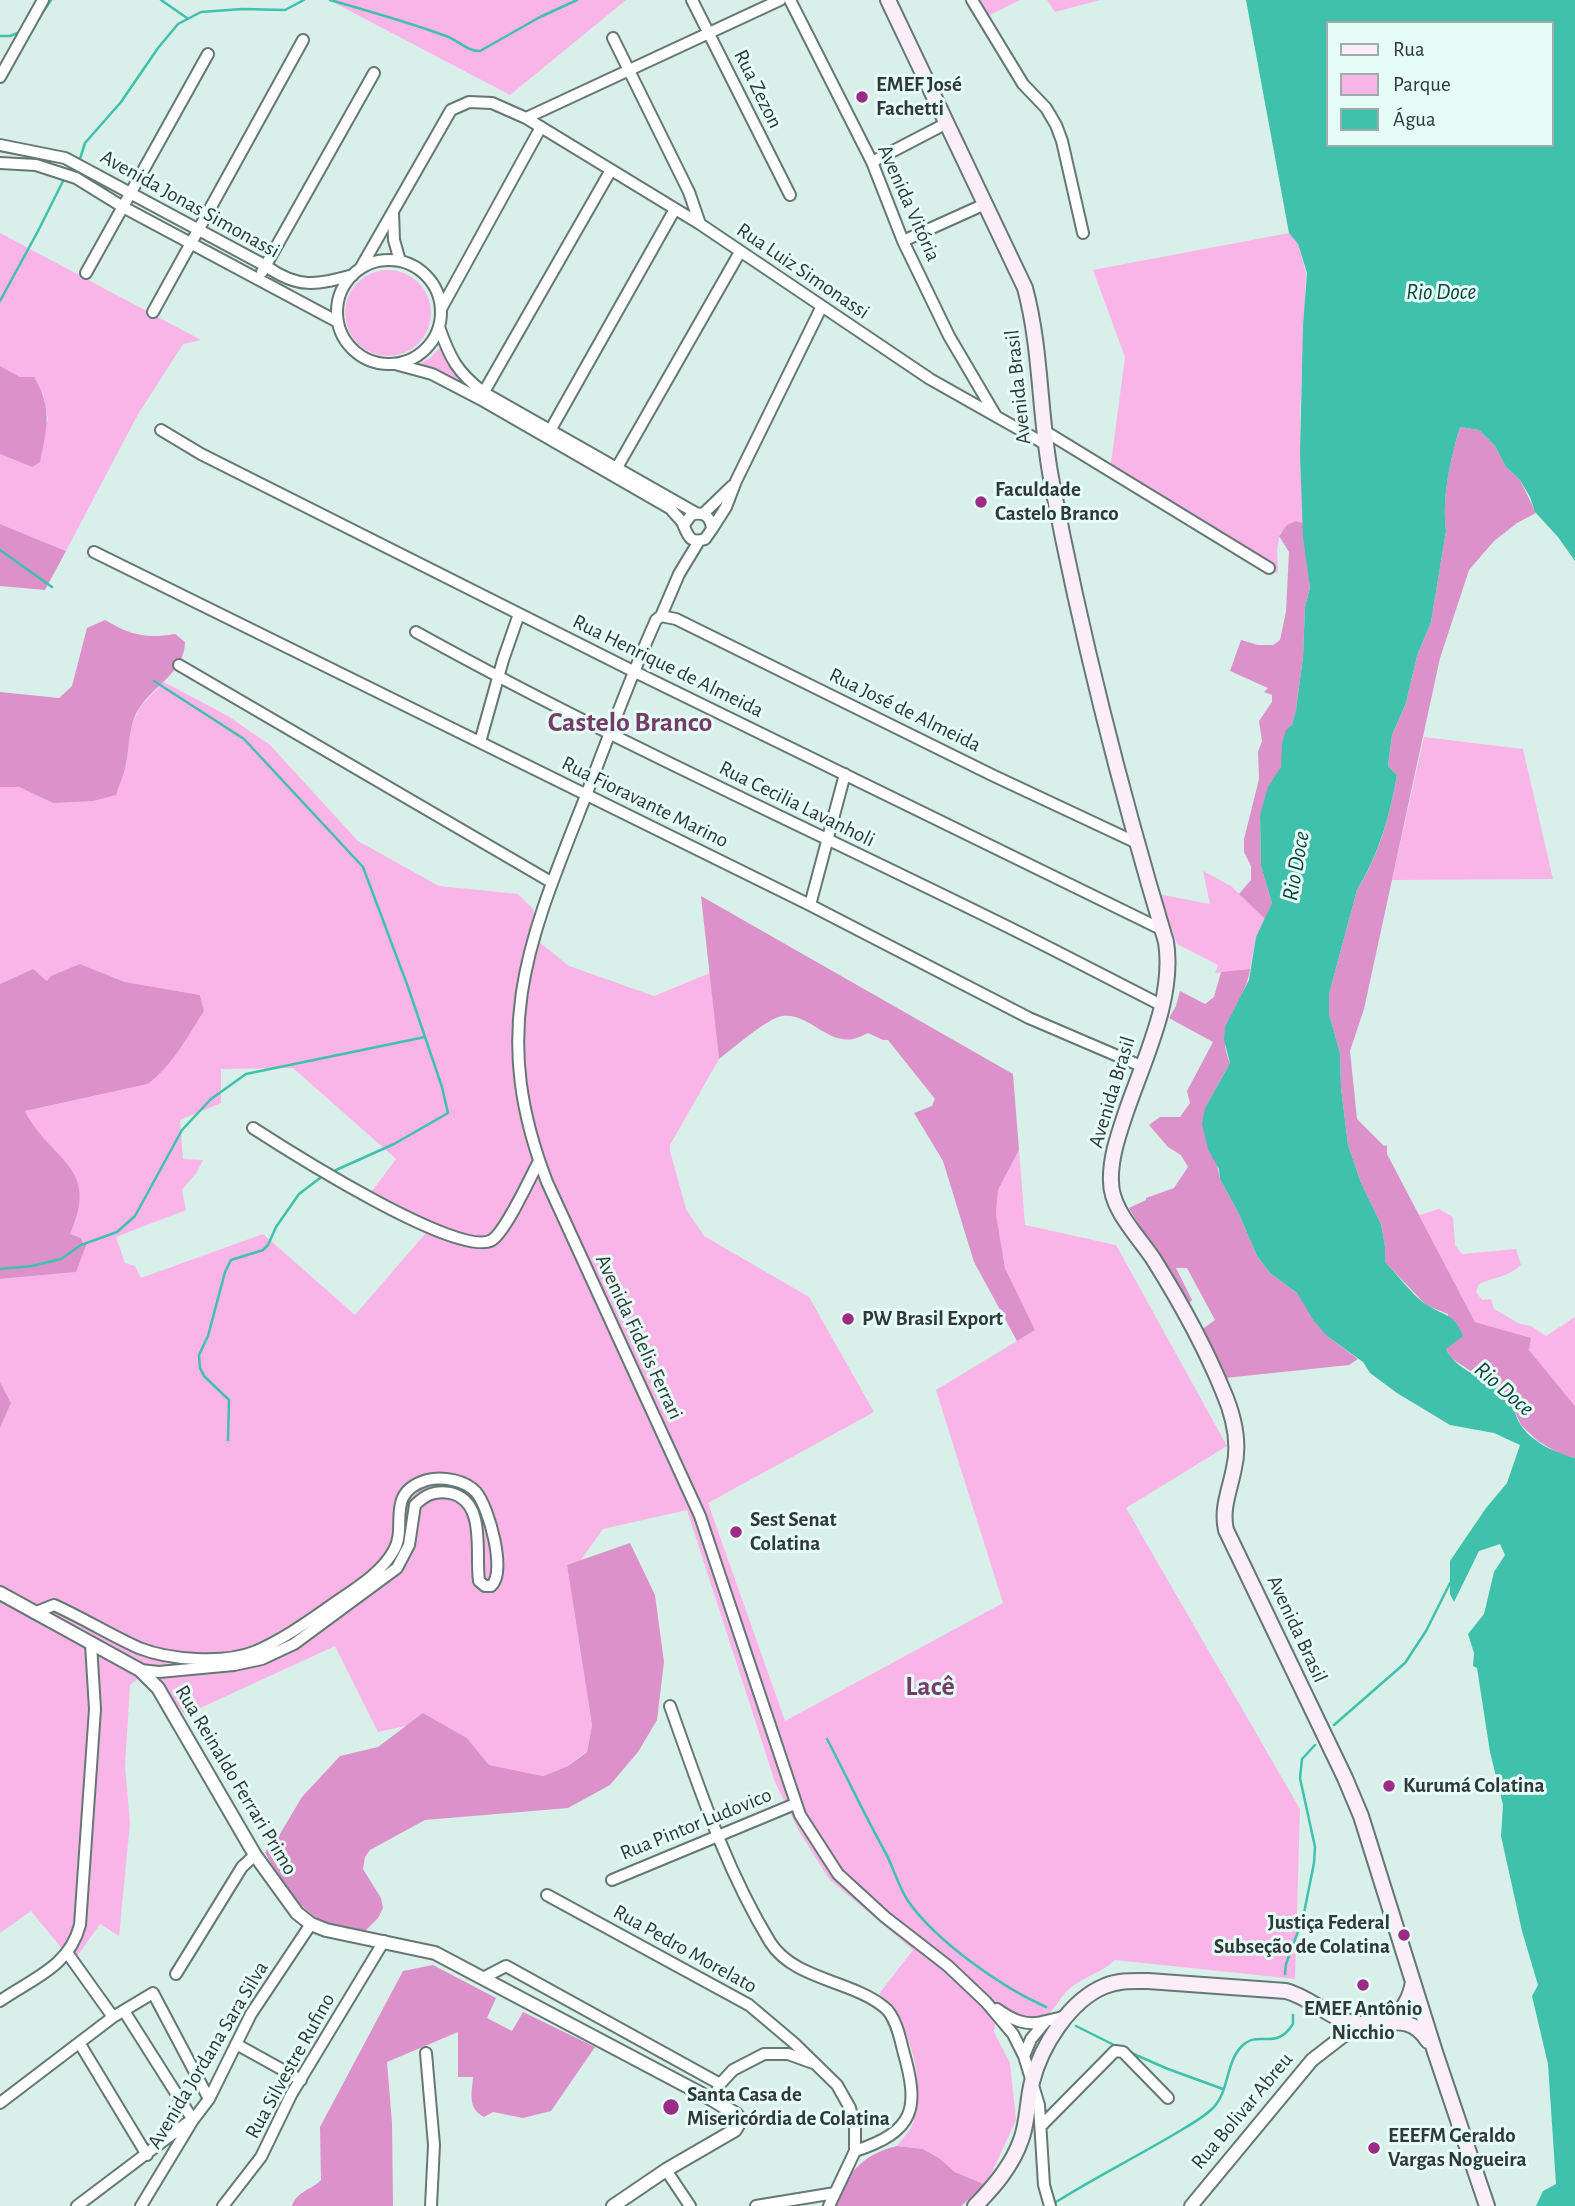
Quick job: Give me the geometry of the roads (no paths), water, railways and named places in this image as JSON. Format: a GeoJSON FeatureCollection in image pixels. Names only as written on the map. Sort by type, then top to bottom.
{"type":"FeatureCollection","features":[{"type":"Feature","properties":{"kind":"main road","name":"Avenida Brasil"},"geometry":{"type":"LineString","coordinates":[[888,0],[1018,271],[1030,306],[1044,437],[1078,617],[1120,787],[1163,930],[1169,961],[1167,993],[1114,1154],[1111,1190],[1129,1226],[1154,1261],[1210,1360],[1227,1400],[1236,1435],[1236,1450],[1223,1518],[1226,1530],[1346,1779],[1361,1816],[1435,2052],[1487,2206]]}},
{"type":"Feature","properties":{"kind":"main road"},"geometry":{"type":"LineString","coordinates":[[975,2206],[1001,2177],[1022,2139],[1031,2083],[1046,2048],[1067,2016],[1104,1986],[1129,1980],[1286,1991],[1297,1994],[1348,2022],[1369,2024]]}},
{"type":"Feature","properties":{"kind":"main road"},"geometry":{"type":"LineString","coordinates":[[1390,2021],[1404,2008],[1413,1981]]}},
{"type":"Feature","properties":{"kind":"main road","name":"Rua Bolivar Abreu"},"geometry":{"type":"LineString","coordinates":[[1369,2024],[1390,2021],[1408,2024],[1419,2030],[1435,2052]]}},
{"type":"Feature","properties":{"kind":"street"},"geometry":{"type":"LineString","coordinates":[[0,77],[43,0]]}},
{"type":"Feature","properties":{"kind":"street","name":"Rua Zezon"},"geometry":{"type":"LineString","coordinates":[[692,0],[790,195]]}},
{"type":"Feature","properties":{"kind":"street"},"geometry":{"type":"LineString","coordinates":[[526,118],[780,0]]}},
{"type":"Feature","properties":{"kind":"street","name":"Avenida Vitória"},"geometry":{"type":"LineString","coordinates":[[790,0],[872,162],[903,241],[950,336],[998,419]]}},
{"type":"Feature","properties":{"kind":"street"},"geometry":{"type":"LineString","coordinates":[[972,0],[1023,84],[1046,108],[1056,125],[1083,233]]}},
{"type":"Feature","properties":{"kind":"street"},"geometry":{"type":"LineString","coordinates":[[613,38],[689,192],[701,224]]}},
{"type":"Feature","properties":{"kind":"street"},"geometry":{"type":"LineString","coordinates":[[153,312],[303,40]]}},
{"type":"Feature","properties":{"kind":"street"},"geometry":{"type":"LineString","coordinates":[[86,273],[208,54]]}},
{"type":"Feature","properties":{"kind":"street"},"geometry":{"type":"LineString","coordinates":[[257,278],[374,73]]}},
{"type":"Feature","properties":{"kind":"street","name":"Rua Luiz Simonassi"},"geometry":{"type":"LineString","coordinates":[[393,212],[451,110],[469,102],[492,103],[526,118],[701,224],[821,308],[930,379],[998,419],[1044,437],[1269,568]]}},
{"type":"Feature","properties":{"kind":"street"},"geometry":{"type":"LineString","coordinates":[[872,162],[947,123]]}},
{"type":"Feature","properties":{"kind":"street"},"geometry":{"type":"LineString","coordinates":[[395,364],[419,355],[431,342],[439,327],[441,309],[454,282],[541,127]]}},
{"type":"Feature","properties":{"kind":"street","name":"Avenida Jonas Simonassi"},"geometry":{"type":"LineString","coordinates":[[4,147],[65,158],[283,278],[314,284],[356,272]]}},
{"type":"Feature","properties":{"kind":"street","name":"Avenida Jonas Simonassi"},"geometry":{"type":"LineString","coordinates":[[1,162],[36,165],[76,178],[191,244],[338,322]]}},
{"type":"Feature","properties":{"kind":"street"},"geometry":{"type":"LineString","coordinates":[[482,396],[611,170]]}},
{"type":"Feature","properties":{"kind":"street"},"geometry":{"type":"LineString","coordinates":[[903,241],[985,204]]}},
{"type":"Feature","properties":{"kind":"street"},"geometry":{"type":"LineString","coordinates":[[548,434],[675,209]]}},
{"type":"Feature","properties":{"kind":"street"},"geometry":{"type":"LineString","coordinates":[[393,212],[394,240],[401,261]]}},
{"type":"Feature","properties":{"kind":"street"},"geometry":{"type":"LineString","coordinates":[[393,212],[340,297],[338,322],[344,338],[355,352],[378,363],[395,364],[432,374],[482,396],[615,472],[708,517],[712,529]]}},
{"type":"Feature","properties":{"kind":"street"},"geometry":{"type":"LineString","coordinates":[[615,472],[740,252]]}},
{"type":"Feature","properties":{"kind":"street"},"geometry":{"type":"LineString","coordinates":[[356,272],[375,262],[401,261],[416,267],[434,285],[441,309]]}},
{"type":"Feature","properties":{"kind":"street"},"geometry":{"type":"LineString","coordinates":[[434,285],[454,282]]}},
{"type":"Feature","properties":{"kind":"street"},"geometry":{"type":"LineString","coordinates":[[615,472],[671,509],[684,525],[688,537],[699,541],[705,539],[726,507],[736,481],[821,308]]}},
{"type":"Feature","properties":{"kind":"street"},"geometry":{"type":"LineString","coordinates":[[439,327],[451,360],[482,396]]}},
{"type":"Feature","properties":{"kind":"street","name":"Rua Henrique de Almeida"},"geometry":{"type":"LineString","coordinates":[[161,430],[201,454],[633,671],[1163,930]]}},
{"type":"Feature","properties":{"kind":"street"},"geometry":{"type":"LineString","coordinates":[[684,525],[686,519],[718,502],[736,481]]}},
{"type":"Feature","properties":{"kind":"street","name":"Avenida Fidelis Ferrari"},"geometry":{"type":"LineString","coordinates":[[699,541],[678,574],[633,671],[551,882],[526,966],[517,1030],[522,1093],[532,1144],[700,1516],[795,1804],[838,1874],[885,1917],[948,1966],[986,2002],[1013,2034],[1024,2056],[1039,2105],[1044,2185],[1050,2206]]}},
{"type":"Feature","properties":{"kind":"street","name":"Rua Fioravante Marino"},"geometry":{"type":"LineString","coordinates":[[94,552],[810,905],[1028,1018],[1142,1066]]}},
{"type":"Feature","properties":{"kind":"street"},"geometry":{"type":"LineString","coordinates":[[480,742],[519,614]]}},
{"type":"Feature","properties":{"kind":"street","name":"Rua José de Almeida"},"geometry":{"type":"LineString","coordinates":[[658,618],[676,618],[992,775],[1137,843]]}},
{"type":"Feature","properties":{"kind":"street","name":"Rua Cecilia Lavanholi"},"geometry":{"type":"LineString","coordinates":[[416,632],[498,678],[1163,1006]]}},
{"type":"Feature","properties":{"kind":"street"},"geometry":{"type":"LineString","coordinates":[[179,665],[551,882]]}},
{"type":"Feature","properties":{"kind":"street"},"geometry":{"type":"LineString","coordinates":[[810,905],[845,774]]}},
{"type":"Feature","properties":{"kind":"street"},"geometry":{"type":"LineString","coordinates":[[253,1128],[314,1166],[425,1226],[468,1242],[493,1240],[504,1227],[539,1161]]}},
{"type":"Feature","properties":{"kind":"street"},"geometry":{"type":"LineString","coordinates":[[34,1613],[54,1605],[151,1652],[180,1658],[216,1658],[251,1653],[281,1639],[354,1590],[389,1559],[398,1540],[398,1511],[414,1485],[440,1477],[457,1481],[474,1489],[482,1502],[498,1569],[496,1582],[491,1586],[485,1586],[479,1581],[476,1524],[470,1507],[464,1499],[447,1492],[431,1493],[415,1505],[409,1545],[397,1567],[294,1644],[262,1659],[234,1665],[159,1672],[139,1670],[151,1652]]}},
{"type":"Feature","properties":{"kind":"street"},"geometry":{"type":"LineString","coordinates":[[398,1511],[407,1509],[412,1516]]}},
{"type":"Feature","properties":{"kind":"street","name":"Rua Reinaldo Ferrari Primo"},"geometry":{"type":"LineString","coordinates":[[0,1593],[139,1670],[158,1688],[255,1855],[298,1913],[310,1924]]}},
{"type":"Feature","properties":{"kind":"street"},"geometry":{"type":"LineString","coordinates":[[0,2001],[68,1954],[80,1925],[95,1709],[91,1644]]}},
{"type":"Feature","properties":{"kind":"street"},"geometry":{"type":"LineString","coordinates":[[670,1706],[716,1837],[772,1945],[795,1965],[853,1990],[887,2009],[900,2036],[909,2069],[910,2112],[895,2134],[855,2151],[829,2206]]}},
{"type":"Feature","properties":{"kind":"street","name":"Rua Pintor Ludovico"},"geometry":{"type":"LineString","coordinates":[[612,1880],[795,1804]]}},
{"type":"Feature","properties":{"kind":"street"},"geometry":{"type":"LineString","coordinates":[[176,1974],[242,1867],[255,1855]]}},
{"type":"Feature","properties":{"kind":"street","name":"Rua Pedro Morelato"},"geometry":{"type":"LineString","coordinates":[[547,1895],[749,2005],[837,2085],[850,2108],[855,2127],[855,2151]]}},
{"type":"Feature","properties":{"kind":"street"},"geometry":{"type":"LineString","coordinates":[[310,1924],[326,1930],[435,1954],[713,2100],[741,2120],[735,2130],[666,2170],[612,2206]]}},
{"type":"Feature","properties":{"kind":"street","name":"Avenida Jordana Sara Silva"},"geometry":{"type":"LineString","coordinates":[[141,2206],[192,2120],[209,2099],[251,2014],[310,1924]]}},
{"type":"Feature","properties":{"kind":"street","name":"Rua Silvestre Rufino"},"geometry":{"type":"LineString","coordinates":[[223,2206],[261,2157],[300,2080],[384,1941]]}},
{"type":"Feature","properties":{"kind":"street"},"geometry":{"type":"LineString","coordinates":[[68,1954],[113,2017]]}},
{"type":"Feature","properties":{"kind":"street"},"geometry":{"type":"LineString","coordinates":[[483,1978],[506,1966],[720,2084]]}},
{"type":"Feature","properties":{"kind":"street"},"geometry":{"type":"LineString","coordinates":[[0,2103],[113,2017],[153,1993],[209,2099]]}},
{"type":"Feature","properties":{"kind":"street","name":"Avenida Fidelis Ferrari"},"geometry":{"type":"LineString","coordinates":[[986,2002],[1018,2022],[1034,2025],[1067,2016]]}},
{"type":"Feature","properties":{"kind":"street"},"geometry":{"type":"LineString","coordinates":[[76,2206],[192,2120],[124,2011]]}},
{"type":"Feature","properties":{"kind":"street"},"geometry":{"type":"LineString","coordinates":[[1024,2056],[1031,2039],[1045,2021]]}},
{"type":"Feature","properties":{"kind":"street","name":"Rua Bolivar Abreu"},"geometry":{"type":"LineString","coordinates":[[1191,2206],[1312,2060],[1343,2036],[1369,2024]]}},
{"type":"Feature","properties":{"kind":"street"},"geometry":{"type":"LineString","coordinates":[[80,2044],[147,2155]]}},
{"type":"Feature","properties":{"kind":"street"},"geometry":{"type":"LineString","coordinates":[[236,2044],[300,2080]]}},
{"type":"Feature","properties":{"kind":"street"},"geometry":{"type":"LineString","coordinates":[[1042,2125],[1115,2051],[1123,2052],[1168,2098]]}},
{"type":"Feature","properties":{"kind":"street"},"geometry":{"type":"LineString","coordinates":[[426,2053],[434,2145],[430,2206]]}},
{"type":"Feature","properties":{"kind":"street"},"geometry":{"type":"LineString","coordinates":[[713,2100],[720,2084],[733,2070],[764,2054],[788,2054],[818,2066]]}},
{"type":"Feature","properties":{"kind":"street"},"geometry":{"type":"LineString","coordinates":[[666,2170],[690,2206]]}},
{"type":"Feature","properties":{"kind":"street"},"geometry":{"type":"LineString","coordinates":[[756,2206],[835,2193]]}},
{"type":"Feature","properties":{"kind":"water","name":"Rio Doce"},"geometry":{"type":"Polygon","coordinates":[[[1246,0],[1575,0],[1575,561],[1535,512],[1520,480],[1506,467],[1495,446],[1479,430],[1460,427],[1448,479],[1446,531],[1431,622],[1417,656],[1406,703],[1392,735],[1388,766],[1397,775],[1391,805],[1383,834],[1357,890],[1329,994],[1329,1014],[1340,1053],[1348,1145],[1361,1183],[1381,1224],[1385,1262],[1422,1301],[1456,1323],[1463,1336],[1446,1349],[1456,1363],[1494,1386],[1505,1396],[1520,1424],[1537,1441],[1575,1458],[1575,2206],[1536,2206],[1543,2191],[1556,2184],[1548,2064],[1532,1996],[1538,1985],[1522,1931],[1501,1836],[1503,1805],[1490,1752],[1477,1668],[1473,1666],[1474,1653],[1468,1634],[1484,1614],[1494,1572],[1505,1555],[1500,1544],[1479,1551],[1454,1602],[1450,1594],[1450,1561],[1486,1508],[1507,1483],[1520,1445],[1494,1433],[1450,1425],[1397,1393],[1370,1373],[1363,1362],[1327,1336],[1297,1293],[1270,1273],[1257,1256],[1220,1179],[1219,1169],[1208,1149],[1202,1124],[1205,1108],[1230,1063],[1224,1040],[1225,1027],[1249,980],[1256,937],[1272,903],[1261,866],[1260,815],[1268,787],[1281,767],[1282,743],[1286,730],[1292,725],[1296,710],[1303,657],[1305,607],[1310,588],[1303,537],[1300,453],[1307,273],[1298,244],[1289,233],[1246,0]]]}},
{"type":"Feature","properties":{"kind":"waterway"},"geometry":{"type":"LineString","coordinates":[[37,21],[51,0]]}},
{"type":"Feature","properties":{"kind":"waterway"},"geometry":{"type":"LineString","coordinates":[[161,0],[187,18]]}},
{"type":"Feature","properties":{"kind":"waterway"},"geometry":{"type":"LineString","coordinates":[[79,162],[85,143],[121,102],[178,24],[201,12],[285,10],[304,0]]}},
{"type":"Feature","properties":{"kind":"waterway"},"geometry":{"type":"LineString","coordinates":[[330,0],[432,31],[471,50],[480,51],[540,17],[577,0]]}},
{"type":"Feature","properties":{"kind":"waterway"},"geometry":{"type":"LineString","coordinates":[[0,36],[20,32]]}},
{"type":"Feature","properties":{"kind":"waterway"},"geometry":{"type":"LineString","coordinates":[[0,301],[65,177]]}},
{"type":"Feature","properties":{"kind":"waterway"},"geometry":{"type":"LineString","coordinates":[[0,550],[52,587]]}},
{"type":"Feature","properties":{"kind":"waterway"},"geometry":{"type":"LineString","coordinates":[[154,681],[244,739],[363,867],[408,987],[442,1087],[448,1113],[394,1144],[336,1170]]}},
{"type":"Feature","properties":{"kind":"waterway"},"geometry":{"type":"LineString","coordinates":[[0,1269],[32,1266],[61,1259],[81,1245],[117,1232],[135,1216],[182,1130],[211,1099],[246,1074],[425,1037]]}},
{"type":"Feature","properties":{"kind":"waterway"},"geometry":{"type":"LineString","coordinates":[[228,1440],[229,1400],[204,1376],[199,1355],[208,1336],[225,1272],[231,1260],[263,1250],[299,1194],[320,1178]]}},
{"type":"Feature","properties":{"kind":"waterway"},"geometry":{"type":"LineString","coordinates":[[1334,1725],[1405,1663],[1426,1631],[1450,1583]]}},
{"type":"Feature","properties":{"kind":"waterway"},"geometry":{"type":"LineString","coordinates":[[827,1739],[904,1895],[920,1916],[971,1962],[1009,1988],[1046,2007]]}},
{"type":"Feature","properties":{"kind":"waterway"},"geometry":{"type":"LineString","coordinates":[[1285,1974],[1286,1964],[1303,1918],[1314,1863],[1315,1847],[1300,1778],[1302,1759],[1315,1745]]}},
{"type":"Feature","properties":{"kind":"waterway"},"geometry":{"type":"LineString","coordinates":[[1056,2202],[1204,2116],[1218,2101],[1233,2060],[1242,2046],[1255,2039],[1280,2037],[1293,2024],[1293,2015]]}},
{"type":"Feature","properties":{"kind":"waterway"},"geometry":{"type":"LineString","coordinates":[[1076,2026],[1116,2046]]}},
{"type":"Feature","properties":{"kind":"waterway"},"geometry":{"type":"LineString","coordinates":[[1129,2052],[1223,2089]]}},
{"type":"Feature","properties":{"kind":"place","name":"EMEF José Fachetti"},"geometry":{"type":"Point","coordinates":[862,97]}},
{"type":"Feature","properties":{"kind":"place","name":"Faculdade Castelo Branco"},"geometry":{"type":"Point","coordinates":[981,502]}},
{"type":"Feature","properties":{"kind":"place","name":"PW Brasil Export"},"geometry":{"type":"Point","coordinates":[848,1319]}},
{"type":"Feature","properties":{"kind":"place","name":"Sest Senat Colatina"},"geometry":{"type":"Point","coordinates":[736,1532]}},
{"type":"Feature","properties":{"kind":"place","name":"Kurumá Colatina"},"geometry":{"type":"Point","coordinates":[1389,1786]}},
{"type":"Feature","properties":{"kind":"place","name":"Justiça Federal Subseção de Colatina"},"geometry":{"type":"Point","coordinates":[1404,1935]}},
{"type":"Feature","properties":{"kind":"place","name":"EMEF Antônio Nicchio"},"geometry":{"type":"Point","coordinates":[1363,1985]}},
{"type":"Feature","properties":{"kind":"place","name":"Santa Casa de Misericórdia de Colatina"},"geometry":{"type":"Point","coordinates":[671,2107]}},
{"type":"Feature","properties":{"kind":"place","name":"EEEFM Geraldo Vargas Nogueira"},"geometry":{"type":"Point","coordinates":[1374,2148]}},
{"type":"Feature","properties":{"kind":"district","name":"Castelo Branco"},"geometry":{"type":"Point","coordinates":[630,723]}},
{"type":"Feature","properties":{"kind":"district","name":"Lacê"},"geometry":{"type":"Point","coordinates":[930,1687]}}]}
